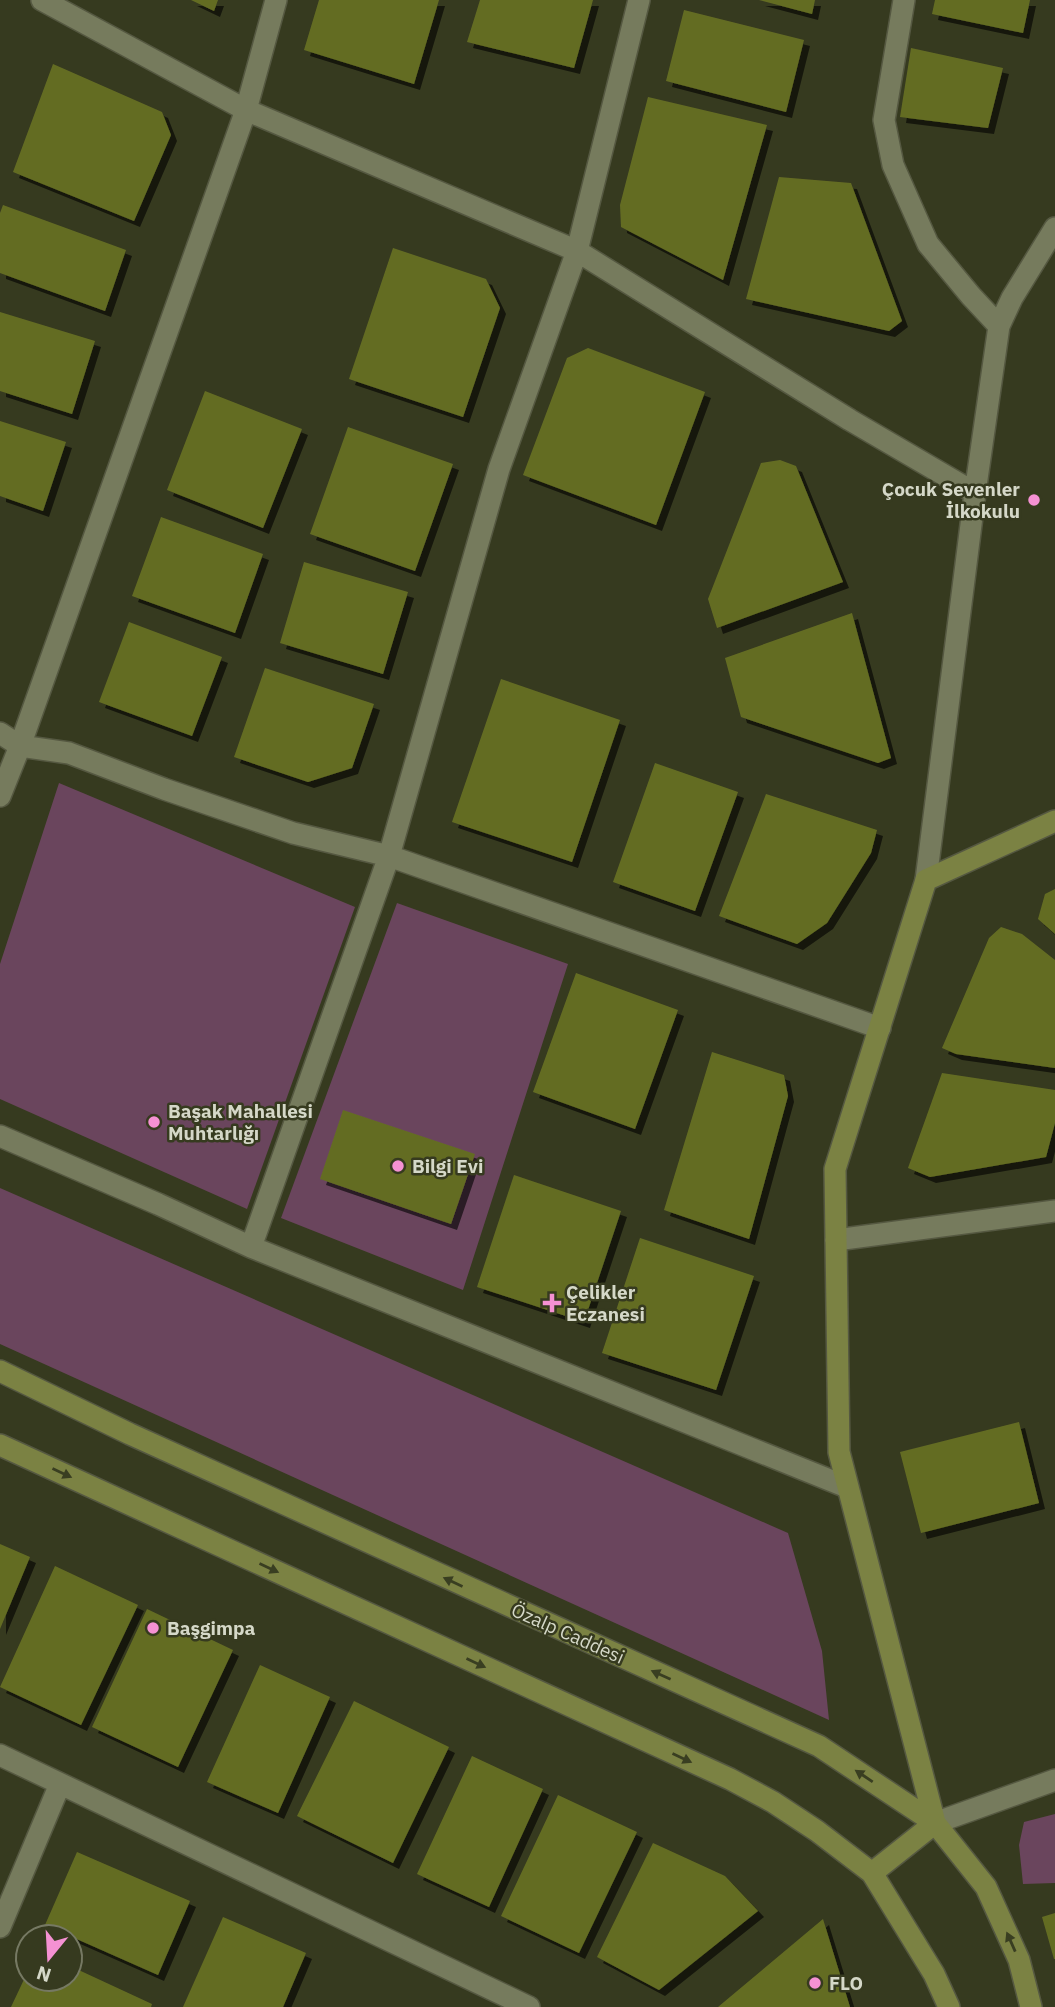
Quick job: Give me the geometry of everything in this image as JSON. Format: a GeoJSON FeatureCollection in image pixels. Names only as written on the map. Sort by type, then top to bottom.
{"type":"FeatureCollection","features":[{"type":"Feature","properties":{"kind":"main road"},"geometry":{"type":"LineString","coordinates":[[872,1873],[935,1823],[839,1452],[835,1169],[926,880],[1055,821]]}},
{"type":"Feature","properties":{"kind":"main road","name":"Özalp Caddesi"},"geometry":{"type":"LineString","coordinates":[[0,1371],[130,1434],[819,1746],[935,1823],[986,1887],[1019,1960],[1031,2007]]}},
{"type":"Feature","properties":{"kind":"main road"},"geometry":{"type":"LineString","coordinates":[[0,1445],[730,1779],[773,1802],[872,1873],[934,1974],[949,2007]]}},
{"type":"Feature","properties":{"kind":"street"},"geometry":{"type":"LineString","coordinates":[[41,0],[246,110],[577,251],[850,420],[975,493]]}},
{"type":"Feature","properties":{"kind":"street"},"geometry":{"type":"LineString","coordinates":[[0,796],[246,110],[276,0]]}},
{"type":"Feature","properties":{"kind":"street"},"geometry":{"type":"LineString","coordinates":[[251,1247],[389,856],[499,469],[577,251],[639,0]]}},
{"type":"Feature","properties":{"kind":"street"},"geometry":{"type":"LineString","coordinates":[[904,0],[884,120],[893,165],[928,244],[999,326]]}},
{"type":"Feature","properties":{"kind":"street"},"geometry":{"type":"LineString","coordinates":[[926,880],[999,326],[1012,298],[1055,228]]}},
{"type":"Feature","properties":{"kind":"street"},"geometry":{"type":"LineString","coordinates":[[0,733],[20,746],[69,754],[293,833],[389,856],[880,1028]]}},
{"type":"Feature","properties":{"kind":"street"},"geometry":{"type":"LineString","coordinates":[[0,1136],[251,1247],[848,1488]]}},
{"type":"Feature","properties":{"kind":"street"},"geometry":{"type":"LineString","coordinates":[[836,1240],[1055,1211]]}},
{"type":"Feature","properties":{"kind":"street"},"geometry":{"type":"LineString","coordinates":[[0,1755],[529,2007]]}},
{"type":"Feature","properties":{"kind":"street"},"geometry":{"type":"LineString","coordinates":[[935,1823],[1055,1780]]}},
{"type":"Feature","properties":{"kind":"street"},"geometry":{"type":"LineString","coordinates":[[0,1927],[60,1784]]}},
{"type":"Feature","properties":{"kind":"shaded area"},"geometry":{"type":"Polygon","coordinates":[[[59,783],[355,907],[247,1209],[0,1099],[0,964],[59,783]]]}},
{"type":"Feature","properties":{"kind":"shaded area"},"geometry":{"type":"Polygon","coordinates":[[[397,903],[568,964],[463,1290],[281,1218],[397,903]]]}},
{"type":"Feature","properties":{"kind":"shaded area"},"geometry":{"type":"Polygon","coordinates":[[[0,1188],[788,1533],[822,1651],[829,1720],[0,1344],[0,1188]]]}},
{"type":"Feature","properties":{"kind":"shaded area"},"geometry":{"type":"Polygon","coordinates":[[[1055,1814],[1055,1883],[1023,1884],[1019,1845],[1024,1822],[1055,1814]]]}},
{"type":"Feature","properties":{"kind":"building"},"geometry":{"type":"Polygon","coordinates":[[[191,0],[218,0],[214,11],[191,0]]]}},
{"type":"Feature","properties":{"kind":"building"},"geometry":{"type":"Polygon","coordinates":[[[319,0],[439,0],[414,84],[304,50],[319,0]]]}},
{"type":"Feature","properties":{"kind":"building"},"geometry":{"type":"Polygon","coordinates":[[[480,0],[593,0],[574,68],[467,42],[480,0]]]}},
{"type":"Feature","properties":{"kind":"building"},"geometry":{"type":"Polygon","coordinates":[[[759,0],[815,0],[812,14],[759,0]]]}},
{"type":"Feature","properties":{"kind":"building"},"geometry":{"type":"Polygon","coordinates":[[[935,0],[1030,0],[1023,33],[932,14],[935,0]]]}},
{"type":"Feature","properties":{"kind":"building"},"geometry":{"type":"Polygon","coordinates":[[[684,10],[804,40],[786,112],[666,81],[684,10]]]}},
{"type":"Feature","properties":{"kind":"building"},"geometry":{"type":"Polygon","coordinates":[[[911,48],[1003,68],[988,128],[900,117],[911,48]]]}},
{"type":"Feature","properties":{"kind":"building"},"geometry":{"type":"Polygon","coordinates":[[[53,64],[162,112],[171,135],[134,221],[13,172],[53,64]]]}},
{"type":"Feature","properties":{"kind":"building"},"geometry":{"type":"Polygon","coordinates":[[[648,97],[767,125],[723,280],[621,227],[620,205],[648,97]]]}},
{"type":"Feature","properties":{"kind":"building"},"geometry":{"type":"Polygon","coordinates":[[[779,177],[851,183],[902,321],[889,331],[746,299],[779,177]]]}},
{"type":"Feature","properties":{"kind":"building"},"geometry":{"type":"Polygon","coordinates":[[[3,205],[126,250],[105,311],[0,273],[0,213],[3,205]]]}},
{"type":"Feature","properties":{"kind":"building"},"geometry":{"type":"Polygon","coordinates":[[[393,248],[486,279],[500,308],[463,417],[349,379],[393,248]]]}},
{"type":"Feature","properties":{"kind":"building"},"geometry":{"type":"Polygon","coordinates":[[[0,312],[95,341],[72,414],[0,391],[0,312]]]}},
{"type":"Feature","properties":{"kind":"building"},"geometry":{"type":"Polygon","coordinates":[[[588,348],[705,392],[656,525],[523,475],[567,358],[588,348]]]}},
{"type":"Feature","properties":{"kind":"building"},"geometry":{"type":"Polygon","coordinates":[[[205,391],[302,429],[263,528],[167,490],[205,391]]]}},
{"type":"Feature","properties":{"kind":"building"},"geometry":{"type":"Polygon","coordinates":[[[0,421],[66,442],[43,511],[0,496],[0,421]]]}},
{"type":"Feature","properties":{"kind":"building"},"geometry":{"type":"Polygon","coordinates":[[[348,427],[453,464],[415,571],[310,534],[348,427]]]}},
{"type":"Feature","properties":{"kind":"building"},"geometry":{"type":"Polygon","coordinates":[[[780,460],[796,466],[843,582],[717,628],[708,599],[761,463],[780,460]]]}},
{"type":"Feature","properties":{"kind":"building"},"geometry":{"type":"Polygon","coordinates":[[[161,517],[263,554],[235,633],[132,596],[161,517]]]}},
{"type":"Feature","properties":{"kind":"building"},"geometry":{"type":"Polygon","coordinates":[[[304,562],[408,592],[383,674],[280,643],[304,562]]]}},
{"type":"Feature","properties":{"kind":"building"},"geometry":{"type":"Polygon","coordinates":[[[852,613],[891,758],[878,763],[741,717],[725,658],[852,613]]]}},
{"type":"Feature","properties":{"kind":"building"},"geometry":{"type":"Polygon","coordinates":[[[129,622],[222,657],[192,736],[99,702],[129,622]]]}},
{"type":"Feature","properties":{"kind":"building"},"geometry":{"type":"Polygon","coordinates":[[[265,668],[374,704],[352,768],[308,782],[234,757],[265,668]]]}},
{"type":"Feature","properties":{"kind":"building"},"geometry":{"type":"Polygon","coordinates":[[[501,679],[620,720],[572,862],[452,822],[501,679]]]}},
{"type":"Feature","properties":{"kind":"building"},"geometry":{"type":"Polygon","coordinates":[[[655,763],[738,792],[695,911],[613,882],[655,763]]]}},
{"type":"Feature","properties":{"kind":"building"},"geometry":{"type":"Polygon","coordinates":[[[766,794],[877,830],[871,853],[827,923],[797,944],[719,916],[766,794]]]}},
{"type":"Feature","properties":{"kind":"building"},"geometry":{"type":"Polygon","coordinates":[[[1055,889],[1055,934],[1038,919],[1045,894],[1055,889]]]}},
{"type":"Feature","properties":{"kind":"building"},"geometry":{"type":"Polygon","coordinates":[[[1001,927],[1022,934],[1055,960],[1055,1068],[956,1054],[942,1048],[989,938],[1001,927]]]}},
{"type":"Feature","properties":{"kind":"building"},"geometry":{"type":"Polygon","coordinates":[[[576,973],[678,1010],[635,1129],[533,1092],[576,973]]]}},
{"type":"Feature","properties":{"kind":"building"},"geometry":{"type":"Polygon","coordinates":[[[712,1052],[784,1075],[788,1096],[749,1239],[664,1210],[712,1052]]]}},
{"type":"Feature","properties":{"kind":"building"},"geometry":{"type":"Polygon","coordinates":[[[942,1073],[1055,1090],[1055,1123],[1046,1157],[930,1177],[908,1168],[942,1073]]]}},
{"type":"Feature","properties":{"kind":"building","name":"Bilgi Evi"},"geometry":{"type":"Polygon","coordinates":[[[343,1110],[475,1154],[451,1224],[320,1179],[343,1110]]]}},
{"type":"Feature","properties":{"kind":"building"},"geometry":{"type":"Polygon","coordinates":[[[514,1175],[621,1211],[584,1322],[477,1287],[514,1175]]]}},
{"type":"Feature","properties":{"kind":"building"},"geometry":{"type":"Polygon","coordinates":[[[640,1238],[754,1276],[716,1390],[602,1353],[640,1238]]]}},
{"type":"Feature","properties":{"kind":"building"},"geometry":{"type":"Polygon","coordinates":[[[1019,1422],[1039,1503],[921,1533],[900,1452],[1019,1422]]]}},
{"type":"Feature","properties":{"kind":"building"},"geometry":{"type":"Polygon","coordinates":[[[0,1544],[30,1557],[0,1629],[0,1544]]]}},
{"type":"Feature","properties":{"kind":"building"},"geometry":{"type":"Polygon","coordinates":[[[55,1566],[138,1605],[81,1725],[0,1687],[55,1566]]]}},
{"type":"Feature","properties":{"kind":"building"},"geometry":{"type":"Polygon","coordinates":[[[147,1609],[233,1650],[178,1767],[92,1727],[147,1609]]]}},
{"type":"Feature","properties":{"kind":"building"},"geometry":{"type":"Polygon","coordinates":[[[260,1665],[330,1697],[278,1813],[207,1782],[260,1665]]]}},
{"type":"Feature","properties":{"kind":"building"},"geometry":{"type":"Polygon","coordinates":[[[354,1701],[449,1747],[393,1863],[297,1816],[354,1701]]]}},
{"type":"Feature","properties":{"kind":"building"},"geometry":{"type":"Polygon","coordinates":[[[472,1756],[543,1789],[489,1907],[417,1874],[472,1756]]]}},
{"type":"Feature","properties":{"kind":"building"},"geometry":{"type":"Polygon","coordinates":[[[558,1795],[637,1832],[579,1953],[501,1916],[558,1795]]]}},
{"type":"Feature","properties":{"kind":"building"},"geometry":{"type":"Polygon","coordinates":[[[653,1843],[725,1876],[758,1911],[659,1990],[597,1957],[653,1843]]]}},
{"type":"Feature","properties":{"kind":"building"},"geometry":{"type":"Polygon","coordinates":[[[77,1852],[190,1901],[158,1975],[84,1942],[84,1923],[46,1923],[77,1852]]]}},
{"type":"Feature","properties":{"kind":"building"},"geometry":{"type":"Polygon","coordinates":[[[1055,1913],[1055,1959],[1054,1959],[1042,1917],[1055,1913]]]}},
{"type":"Feature","properties":{"kind":"building"},"geometry":{"type":"Polygon","coordinates":[[[223,1917],[306,1953],[283,2007],[183,2007],[223,1917]]]}},
{"type":"Feature","properties":{"kind":"building"},"geometry":{"type":"Polygon","coordinates":[[[823,1919],[850,2007],[718,2007],[823,1919]]]}},
{"type":"Feature","properties":{"kind":"building"},"geometry":{"type":"Polygon","coordinates":[[[84,1972],[152,2004],[151,2007],[11,2007],[18,1993],[84,1993],[84,1972]]]}},
{"type":"Feature","properties":{"kind":"place","name":"Çocuk Sevenler İlkokulu"},"geometry":{"type":"Point","coordinates":[1034,500]}},
{"type":"Feature","properties":{"kind":"place","name":"Başak Mahallesi Muhtarlığı"},"geometry":{"type":"Point","coordinates":[154,1122]}},
{"type":"Feature","properties":{"kind":"place","name":"Bilgi Evi"},"geometry":{"type":"Point","coordinates":[398,1166]}},
{"type":"Feature","properties":{"kind":"place","name":"Çelikler Eczanesi"},"geometry":{"type":"Point","coordinates":[552,1303]}},
{"type":"Feature","properties":{"kind":"place","name":"Başgimpa"},"geometry":{"type":"Point","coordinates":[153,1628]}},
{"type":"Feature","properties":{"kind":"place","name":"FLO"},"geometry":{"type":"Point","coordinates":[815,1983]}}]}
